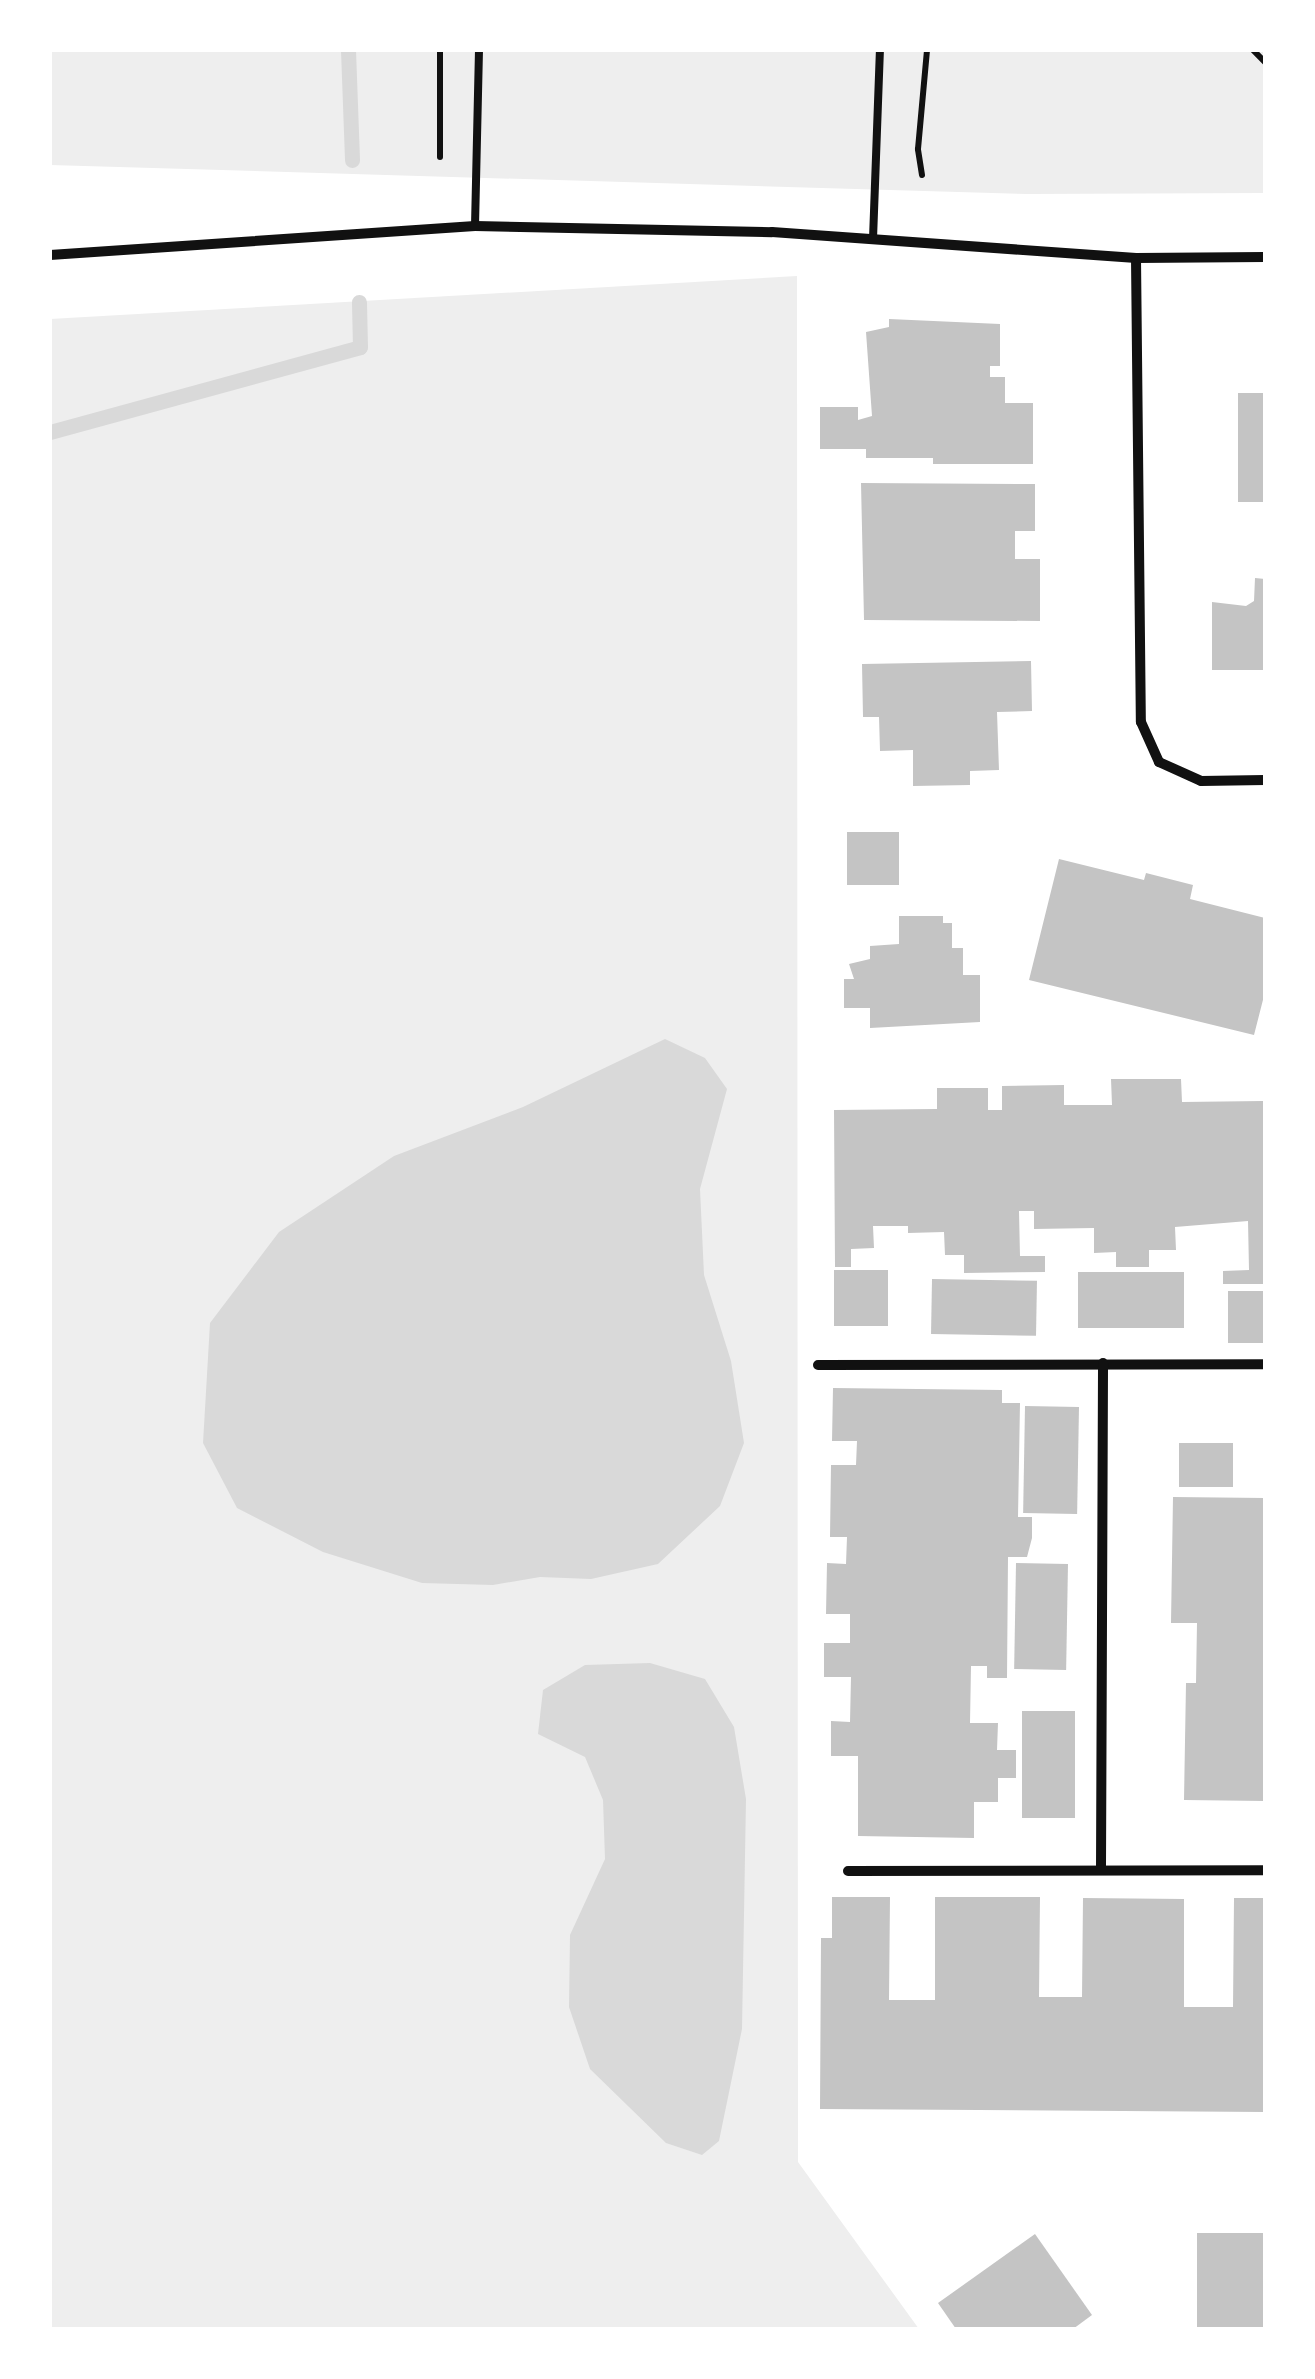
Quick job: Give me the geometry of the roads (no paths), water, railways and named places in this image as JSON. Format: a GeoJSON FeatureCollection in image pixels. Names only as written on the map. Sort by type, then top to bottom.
{"type":"FeatureCollection","features":[{"type":"Feature","properties":{"kind":"street"},"geometry":{"type":"LineString","coordinates":[[50,255],[475,226],[873,239],[1136,258],[1265,257]]}},
{"type":"Feature","properties":{"kind":"street"},"geometry":{"type":"LineString","coordinates":[[1136,258],[1141,722],[1159,762],[1200,781],[1265,780]]}},
{"type":"Feature","properties":{"kind":"street"},"geometry":{"type":"LineString","coordinates":[[1101,1868],[1103,1363]]}},
{"type":"Feature","properties":{"kind":"street"},"geometry":{"type":"LineString","coordinates":[[818,1365],[1265,1364]]}},
{"type":"Feature","properties":{"kind":"street"},"geometry":{"type":"LineString","coordinates":[[848,1871],[1265,1870]]}},
{"type":"Feature","properties":{"kind":"lane"},"geometry":{"type":"LineString","coordinates":[[475,226],[479,50]]}},
{"type":"Feature","properties":{"kind":"lane"},"geometry":{"type":"LineString","coordinates":[[873,239],[880,51]]}},
{"type":"Feature","properties":{"kind":"waterway"},"geometry":{"type":"LineString","coordinates":[[348,50],[352,160]]}},
{"type":"Feature","properties":{"kind":"waterway"},"geometry":{"type":"LineString","coordinates":[[50,432],[360,347],[359,302]]}}]}
